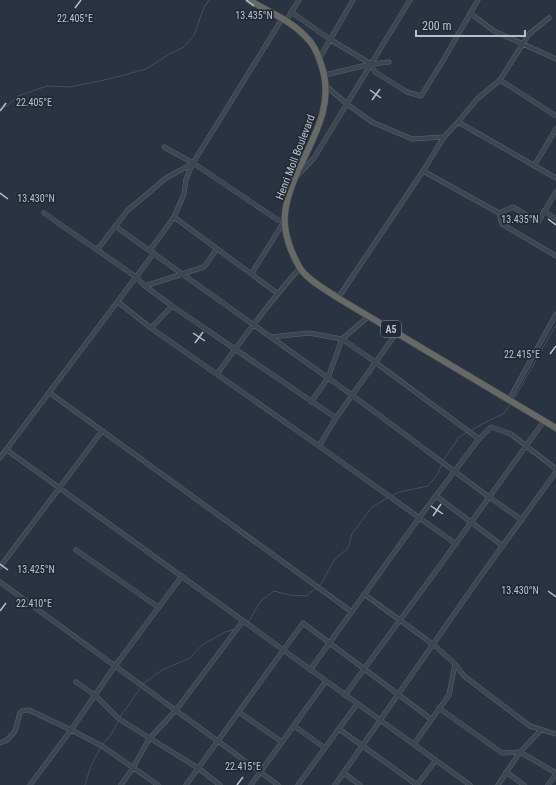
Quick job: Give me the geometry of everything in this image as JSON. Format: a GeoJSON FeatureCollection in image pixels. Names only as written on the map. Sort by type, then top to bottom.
{"type":"FeatureCollection","features":[{"type":"Feature","properties":{"kind":"highway","name":"Henri Moll Boulevard"},"geometry":{"type":"LineString","coordinates":[[249,0],[294,26],[305,36],[314,48],[325,74],[327,87],[323,112],[291,189],[286,208],[285,220],[288,241],[300,268],[338,298],[556,428]]}},
{"type":"Feature","properties":{"kind":"street"},"geometry":{"type":"LineString","coordinates":[[0,458],[136,277],[174,217],[184,194],[186,179],[193,163],[284,20],[299,0]]}},
{"type":"Feature","properties":{"kind":"street"},"geometry":{"type":"LineString","coordinates":[[319,59],[353,0]]}},
{"type":"Feature","properties":{"kind":"street"},"geometry":{"type":"LineString","coordinates":[[297,176],[314,158],[410,0]]}},
{"type":"Feature","properties":{"kind":"street"},"geometry":{"type":"LineString","coordinates":[[291,12],[331,40],[371,64],[375,72],[407,92],[421,96],[478,0]]}},
{"type":"Feature","properties":{"kind":"street"},"geometry":{"type":"LineString","coordinates":[[470,14],[494,31],[556,59]]}},
{"type":"Feature","properties":{"kind":"street"},"geometry":{"type":"LineString","coordinates":[[338,298],[444,137],[477,99],[500,80],[529,34],[549,18]]}},
{"type":"Feature","properties":{"kind":"street"},"geometry":{"type":"LineString","coordinates":[[325,74],[371,64],[388,62]]}},
{"type":"Feature","properties":{"kind":"street"},"geometry":{"type":"LineString","coordinates":[[500,80],[556,116]]}},
{"type":"Feature","properties":{"kind":"street"},"geometry":{"type":"LineString","coordinates":[[327,87],[372,122],[412,139],[444,137]]}},
{"type":"Feature","properties":{"kind":"street"},"geometry":{"type":"LineString","coordinates":[[458,122],[556,178]]}},
{"type":"Feature","properties":{"kind":"street"},"geometry":{"type":"LineString","coordinates":[[534,166],[556,129]]}},
{"type":"Feature","properties":{"kind":"street"},"geometry":{"type":"LineString","coordinates":[[164,147],[193,163],[278,220],[285,220]]}},
{"type":"Feature","properties":{"kind":"street"},"geometry":{"type":"LineString","coordinates":[[97,250],[127,211],[166,178],[193,163]]}},
{"type":"Feature","properties":{"kind":"street"},"geometry":{"type":"LineString","coordinates":[[423,171],[499,213],[502,224],[556,256]]}},
{"type":"Feature","properties":{"kind":"street"},"geometry":{"type":"LineString","coordinates":[[499,213],[513,207],[538,222],[556,192]]}},
{"type":"Feature","properties":{"kind":"street"},"geometry":{"type":"LineString","coordinates":[[544,211],[556,219]]}},
{"type":"Feature","properties":{"kind":"street"},"geometry":{"type":"LineString","coordinates":[[44,214],[136,277],[145,286],[172,306],[336,418]]}},
{"type":"Feature","properties":{"kind":"street"},"geometry":{"type":"LineString","coordinates":[[174,217],[252,273],[277,293]]}},
{"type":"Feature","properties":{"kind":"street"},"geometry":{"type":"LineString","coordinates":[[252,273],[285,220]]}},
{"type":"Feature","properties":{"kind":"street"},"geometry":{"type":"LineString","coordinates":[[115,226],[352,395],[454,472],[522,520]]}},
{"type":"Feature","properties":{"kind":"street"},"geometry":{"type":"LineString","coordinates":[[145,286],[204,267],[217,249]]}},
{"type":"Feature","properties":{"kind":"street"},"geometry":{"type":"LineString","coordinates":[[216,374],[277,293],[300,268]]}},
{"type":"Feature","properties":{"kind":"street"},"geometry":{"type":"LineString","coordinates":[[118,302],[151,328],[456,544]]}},
{"type":"Feature","properties":{"kind":"street"},"geometry":{"type":"LineString","coordinates":[[151,328],[172,306]]}},
{"type":"Feature","properties":{"kind":"street"},"geometry":{"type":"LineString","coordinates":[[509,400],[556,314]]}},
{"type":"Feature","properties":{"kind":"street"},"geometry":{"type":"LineString","coordinates":[[311,402],[328,378],[342,339],[369,316]]}},
{"type":"Feature","properties":{"kind":"street"},"geometry":{"type":"LineString","coordinates":[[270,337],[309,332],[342,339],[479,439]]}},
{"type":"Feature","properties":{"kind":"street"},"geometry":{"type":"LineString","coordinates":[[319,446],[336,418],[396,332]]}},
{"type":"Feature","properties":{"kind":"street"},"geometry":{"type":"LineString","coordinates":[[50,393],[352,612]]}},
{"type":"Feature","properties":{"kind":"street"},"geometry":{"type":"LineString","coordinates":[[345,695],[365,670],[544,421]]}},
{"type":"Feature","properties":{"kind":"street"},"geometry":{"type":"LineString","coordinates":[[310,670],[419,518],[479,439],[490,427],[511,434],[556,468]]}},
{"type":"Feature","properties":{"kind":"street"},"geometry":{"type":"LineString","coordinates":[[0,567],[102,431]]}},
{"type":"Feature","properties":{"kind":"street"},"geometry":{"type":"LineString","coordinates":[[7,450],[470,785]]}},
{"type":"Feature","properties":{"kind":"street"},"geometry":{"type":"LineString","coordinates":[[335,785],[556,472]]}},
{"type":"Feature","properties":{"kind":"street"},"geometry":{"type":"LineString","coordinates":[[436,496],[503,546]]}},
{"type":"Feature","properties":{"kind":"street"},"geometry":{"type":"LineString","coordinates":[[76,550],[158,607]]}},
{"type":"Feature","properties":{"kind":"street"},"geometry":{"type":"LineString","coordinates":[[30,785],[71,730],[115,666],[182,576]]}},
{"type":"Feature","properties":{"kind":"street"},"geometry":{"type":"LineString","coordinates":[[0,582],[278,785]]}},
{"type":"Feature","properties":{"kind":"street"},"geometry":{"type":"LineString","coordinates":[[364,594],[434,644],[455,664],[464,676],[530,726],[556,734]]}},
{"type":"Feature","properties":{"kind":"street"},"geometry":{"type":"LineString","coordinates":[[120,785],[133,768],[150,739],[176,710],[243,621]]}},
{"type":"Feature","properties":{"kind":"street"},"geometry":{"type":"LineString","coordinates":[[186,785],[303,623],[329,644],[432,719]]}},
{"type":"Feature","properties":{"kind":"street"},"geometry":{"type":"LineString","coordinates":[[414,744],[449,695],[455,664]]}},
{"type":"Feature","properties":{"kind":"street"},"geometry":{"type":"LineString","coordinates":[[76,682],[95,695],[119,719],[198,768],[220,785]]}},
{"type":"Feature","properties":{"kind":"street"},"geometry":{"type":"LineString","coordinates":[[251,785],[326,682]]}},
{"type":"Feature","properties":{"kind":"street"},"geometry":{"type":"LineString","coordinates":[[305,785],[299,783],[357,704]]}},
{"type":"Feature","properties":{"kind":"street"},"geometry":{"type":"LineString","coordinates":[[440,708],[502,753],[520,752],[556,773],[548,785]]}},
{"type":"Feature","properties":{"kind":"street"},"geometry":{"type":"LineString","coordinates":[[0,743],[12,736],[20,713],[22,711],[29,710],[36,712],[102,746],[158,785]]}},
{"type":"Feature","properties":{"kind":"street"},"geometry":{"type":"LineString","coordinates":[[239,712],[282,742]]}},
{"type":"Feature","properties":{"kind":"street"},"geometry":{"type":"LineString","coordinates":[[294,726],[325,748]]}},
{"type":"Feature","properties":{"kind":"street"},"geometry":{"type":"LineString","coordinates":[[339,729],[417,785],[436,760]]}},
{"type":"Feature","properties":{"kind":"street"},"geometry":{"type":"LineString","coordinates":[[498,785],[520,752],[541,730]]}},
{"type":"Feature","properties":{"kind":"street"},"geometry":{"type":"LineString","coordinates":[[506,772],[524,785]]}},
{"type":"Feature","properties":{"kind":"street"},"geometry":{"type":"LineString","coordinates":[[344,773],[360,785]]}},
{"type":"Feature","properties":{"kind":"waterway"},"geometry":{"type":"LineString","coordinates":[[0,109],[7,106],[18,96],[47,86],[70,87],[109,79],[146,69],[171,53],[184,47],[194,35],[204,7],[209,0]]}},
{"type":"Feature","properties":{"kind":"waterway"},"geometry":{"type":"LineString","coordinates":[[514,399],[556,325]]}},
{"type":"Feature","properties":{"kind":"waterway"},"geometry":{"type":"LineString","coordinates":[[472,430],[503,414],[510,405]]}},
{"type":"Feature","properties":{"kind":"waterway"},"geometry":{"type":"LineString","coordinates":[[443,461],[459,437],[466,433]]}},
{"type":"Feature","properties":{"kind":"waterway"},"geometry":{"type":"LineString","coordinates":[[391,496],[399,492],[428,486],[437,475],[442,464]]}},
{"type":"Feature","properties":{"kind":"waterway"},"geometry":{"type":"LineString","coordinates":[[318,586],[321,584],[335,559],[348,548],[352,534],[372,507],[389,497]]}},
{"type":"Feature","properties":{"kind":"waterway"},"geometry":{"type":"LineString","coordinates":[[248,623],[260,602],[274,591],[289,595],[306,596],[316,588]]}},
{"type":"Feature","properties":{"kind":"waterway"},"geometry":{"type":"LineString","coordinates":[[143,684],[162,670],[190,658],[202,645],[225,632],[235,629]]}},
{"type":"Feature","properties":{"kind":"waterway"},"geometry":{"type":"LineString","coordinates":[[120,717],[141,687]]}},
{"type":"Feature","properties":{"kind":"waterway"},"geometry":{"type":"LineString","coordinates":[[103,744],[110,736],[119,720]]}},
{"type":"Feature","properties":{"kind":"waterway"},"geometry":{"type":"LineString","coordinates":[[85,785],[91,765],[101,747]]}}]}
